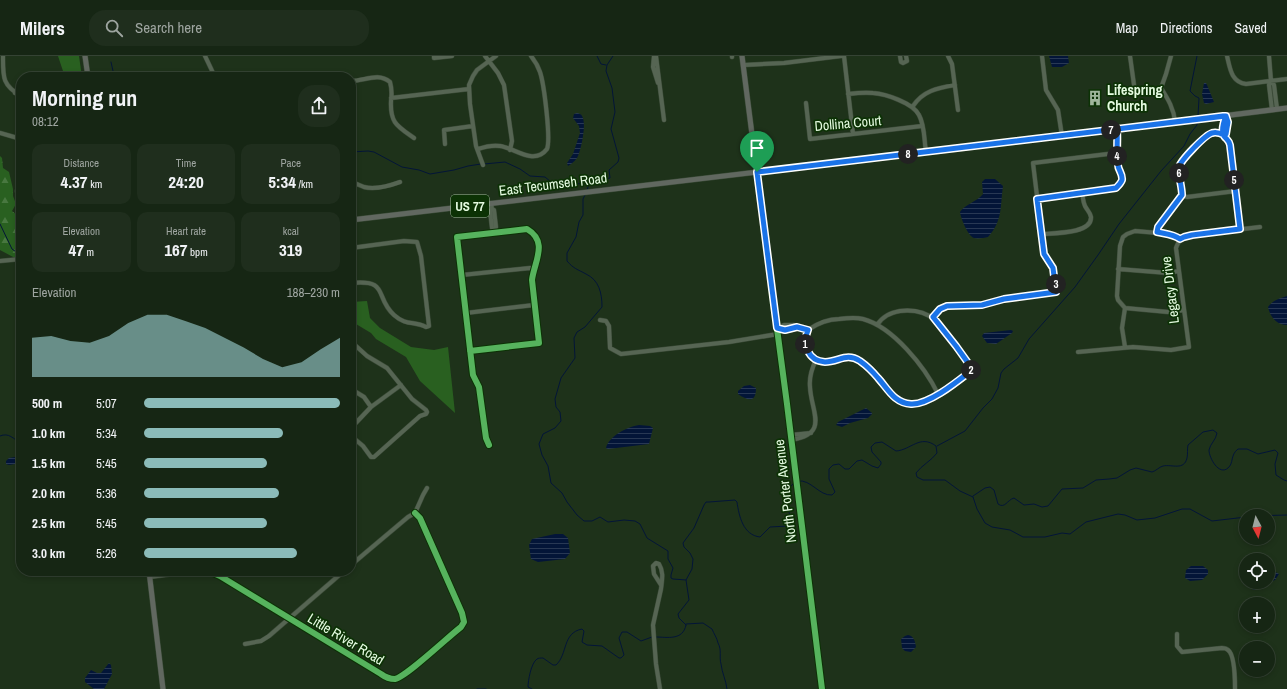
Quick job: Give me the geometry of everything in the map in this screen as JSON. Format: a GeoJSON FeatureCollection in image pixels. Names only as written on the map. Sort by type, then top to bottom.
{"type":"FeatureCollection","features":[{"type":"Feature","properties":{"kind":"main road"},"geometry":{"type":"LineString","coordinates":[[85,56],[87,72]]}},
{"type":"Feature","properties":{"kind":"main road","name":"North Porter Avenue"},"geometry":{"type":"LineString","coordinates":[[742,56],[772,291]]}},
{"type":"Feature","properties":{"kind":"main road","name":"US 77"},"geometry":{"type":"LineString","coordinates":[[757,172],[1287,108]]}},
{"type":"Feature","properties":{"kind":"main road","name":"East Tecumseh Road"},"geometry":{"type":"LineString","coordinates":[[356,220],[492,206],[574,194],[757,172]]}},
{"type":"Feature","properties":{"kind":"main road"},"geometry":{"type":"LineString","coordinates":[[150,577],[163,689]]}},
{"type":"Feature","properties":{"kind":"street"},"geometry":{"type":"LineString","coordinates":[[205,56],[213,72]]}},
{"type":"Feature","properties":{"kind":"street"},"geometry":{"type":"LineString","coordinates":[[434,57],[452,56]]}},
{"type":"Feature","properties":{"kind":"street"},"geometry":{"type":"LineString","coordinates":[[485,56],[503,81],[505,88],[512,141],[510,150]]}},
{"type":"Feature","properties":{"kind":"street"},"geometry":{"type":"LineString","coordinates":[[483,164],[476,146],[469,89],[471,79],[475,73],[496,56]]}},
{"type":"Feature","properties":{"kind":"street"},"geometry":{"type":"LineString","coordinates":[[478,150],[498,146],[522,155],[532,156],[544,153],[548,147],[541,76],[538,66],[531,56]]}},
{"type":"Feature","properties":{"kind":"street"},"geometry":{"type":"LineString","coordinates":[[655,56],[664,120]]}},
{"type":"Feature","properties":{"kind":"street"},"geometry":{"type":"LineString","coordinates":[[744,65],[779,63],[842,56],[853,134]]}},
{"type":"Feature","properties":{"kind":"street"},"geometry":{"type":"LineString","coordinates":[[900,56],[901,62],[903,63],[907,61],[906,56]]}},
{"type":"Feature","properties":{"kind":"street"},"geometry":{"type":"LineString","coordinates":[[948,56],[952,64],[958,110]]}},
{"type":"Feature","properties":{"kind":"street"},"geometry":{"type":"LineString","coordinates":[[1042,56],[1046,90],[1058,110],[1062,136]]}},
{"type":"Feature","properties":{"kind":"street"},"geometry":{"type":"LineString","coordinates":[[1130,56],[1135,92],[1139,94],[1147,93],[1161,88]]}},
{"type":"Feature","properties":{"kind":"street"},"geometry":{"type":"LineString","coordinates":[[1161,88],[1171,56]]}},
{"type":"Feature","properties":{"kind":"street"},"geometry":{"type":"LineString","coordinates":[[1227,56],[1234,78],[1238,82],[1246,84],[1287,79]]}},
{"type":"Feature","properties":{"kind":"street"},"geometry":{"type":"LineString","coordinates":[[1269,56],[1272,81],[1269,85],[1275,109]]}},
{"type":"Feature","properties":{"kind":"street"},"geometry":{"type":"LineString","coordinates":[[2,58],[5,82],[15,93]]}},
{"type":"Feature","properties":{"kind":"street"},"geometry":{"type":"LineString","coordinates":[[356,81],[377,76],[390,82],[392,87],[391,112],[394,121],[414,138]]}},
{"type":"Feature","properties":{"kind":"street"},"geometry":{"type":"LineString","coordinates":[[913,106],[919,98],[931,90],[941,87],[955,86]]}},
{"type":"Feature","properties":{"kind":"street"},"geometry":{"type":"LineString","coordinates":[[1161,88],[1169,100],[1175,122]]}},
{"type":"Feature","properties":{"kind":"street"},"geometry":{"type":"LineString","coordinates":[[392,98],[469,89]]}},
{"type":"Feature","properties":{"kind":"street"},"geometry":{"type":"LineString","coordinates":[[848,94],[874,93],[913,106],[919,115],[926,152]]}},
{"type":"Feature","properties":{"kind":"street","name":"Dollina Court"},"geometry":{"type":"LineString","coordinates":[[806,103],[810,140],[922,126]]}},
{"type":"Feature","properties":{"kind":"street"},"geometry":{"type":"LineString","coordinates":[[1224,135],[1223,122],[1226,116]]}},
{"type":"Feature","properties":{"kind":"street"},"geometry":{"type":"LineString","coordinates":[[445,144],[444,130],[473,126]]}},
{"type":"Feature","properties":{"kind":"street"},"geometry":{"type":"LineString","coordinates":[[1037,199],[1113,189],[1119,185],[1122,177],[1118,168],[1116,153],[1118,141],[1117,129]]}},
{"type":"Feature","properties":{"kind":"street"},"geometry":{"type":"LineString","coordinates":[[0,133],[16,138]]}},
{"type":"Feature","properties":{"kind":"street"},"geometry":{"type":"LineString","coordinates":[[1157,232],[1158,227],[1182,195],[1179,171],[1181,163],[1206,136],[1215,133],[1224,135],[1229,141],[1240,229]]}},
{"type":"Feature","properties":{"kind":"street"},"geometry":{"type":"LineString","coordinates":[[933,317],[940,309],[947,306],[982,305],[1004,299],[1056,292],[1053,268],[1044,254],[1033,163],[1116,153]]}},
{"type":"Feature","properties":{"kind":"street"},"geometry":{"type":"LineString","coordinates":[[356,184],[364,187],[373,188],[400,182]]}},
{"type":"Feature","properties":{"kind":"street"},"geometry":{"type":"LineString","coordinates":[[1182,195],[1187,197],[1236,191]]}},
{"type":"Feature","properties":{"kind":"street"},"geometry":{"type":"LineString","coordinates":[[1042,234],[1080,230],[1089,225],[1091,220],[1090,214],[1085,206],[1082,193]]}},
{"type":"Feature","properties":{"kind":"street"},"geometry":{"type":"LineString","coordinates":[[492,206],[494,210],[495,231]]}},
{"type":"Feature","properties":{"kind":"street","name":"Legacy Drive"},"geometry":{"type":"LineString","coordinates":[[1125,347],[1171,350],[1189,347],[1176,248],[1180,239],[1192,235],[1260,227]]}},
{"type":"Feature","properties":{"kind":"street"},"geometry":{"type":"LineString","coordinates":[[470,351],[539,343],[532,280],[538,262],[538,240],[534,233],[527,229],[495,231],[457,238],[462,275],[470,351],[473,375],[479,387],[486,438],[489,446]]}},
{"type":"Feature","properties":{"kind":"street"},"geometry":{"type":"LineString","coordinates":[[1180,239],[1170,234],[1135,231],[1123,237],[1120,246],[1117,296],[1118,300],[1125,308],[1168,312],[1184,310]]}},
{"type":"Feature","properties":{"kind":"street"},"geometry":{"type":"LineString","coordinates":[[356,247],[404,241],[417,242],[420,252],[429,325],[426,327],[407,323],[395,316],[386,304],[380,290],[373,284],[356,283]]}},
{"type":"Feature","properties":{"kind":"street"},"geometry":{"type":"LineString","coordinates":[[0,262],[16,260]]}},
{"type":"Feature","properties":{"kind":"street"},"geometry":{"type":"LineString","coordinates":[[462,275],[530,268],[535,269]]}},
{"type":"Feature","properties":{"kind":"street"},"geometry":{"type":"LineString","coordinates":[[1118,269],[1168,273],[1179,271]]}},
{"type":"Feature","properties":{"kind":"street","name":"North Porter Avenue"},"geometry":{"type":"LineString","coordinates":[[772,291],[822,689]]}},
{"type":"Feature","properties":{"kind":"street"},"geometry":{"type":"LineString","coordinates":[[466,313],[534,305]]}},
{"type":"Feature","properties":{"kind":"street"},"geometry":{"type":"LineString","coordinates":[[1078,352],[1125,347],[1122,328],[1125,308]]}},
{"type":"Feature","properties":{"kind":"street"},"geometry":{"type":"LineString","coordinates":[[877,325],[886,315],[902,311],[919,311],[933,317],[952,340],[972,370],[938,394],[914,404],[904,403],[890,394],[878,378],[854,358],[842,357],[828,362],[816,360],[810,355],[806,347],[805,337],[808,330],[817,324],[834,319],[863,319],[877,325],[906,348],[925,373],[938,394]]}},
{"type":"Feature","properties":{"kind":"street"},"geometry":{"type":"LineString","coordinates":[[600,320],[606,321],[609,326],[610,348],[620,354],[729,342],[778,334]]}},
{"type":"Feature","properties":{"kind":"street"},"geometry":{"type":"LineString","coordinates":[[777,328],[785,330],[797,327],[808,330]]}},
{"type":"Feature","properties":{"kind":"street"},"geometry":{"type":"LineString","coordinates":[[356,346],[367,356],[387,368],[412,399],[427,412],[418,418],[374,457],[371,457],[363,446],[356,440]]}},
{"type":"Feature","properties":{"kind":"street"},"geometry":{"type":"LineString","coordinates":[[791,438],[811,433],[814,428],[816,420],[810,387],[810,376],[816,360]]}},
{"type":"Feature","properties":{"kind":"street"},"geometry":{"type":"LineString","coordinates":[[356,423],[372,407],[401,385]]}},
{"type":"Feature","properties":{"kind":"street"},"geometry":{"type":"LineString","coordinates":[[356,392],[364,398],[372,407]]}},
{"type":"Feature","properties":{"kind":"street"},"geometry":{"type":"LineString","coordinates":[[356,561],[408,517],[415,513],[427,488]]}},
{"type":"Feature","properties":{"kind":"street","name":"Little River Road"},"geometry":{"type":"LineString","coordinates":[[220,576],[387,678],[395,679],[403,676],[461,627],[464,622],[462,613],[420,518],[415,513]]}},
{"type":"Feature","properties":{"kind":"street"},"geometry":{"type":"LineString","coordinates":[[660,689],[656,664],[653,625],[661,585],[662,570],[659,564],[656,563],[653,566],[654,572],[661,585]]}},
{"type":"Feature","properties":{"kind":"street"},"geometry":{"type":"LineString","coordinates":[[150,577],[158,576]]}},
{"type":"Feature","properties":{"kind":"street"},"geometry":{"type":"LineString","coordinates":[[245,644],[265,638],[338,576]]}},
{"type":"Feature","properties":{"kind":"street"},"geometry":{"type":"LineString","coordinates":[[1177,634],[1177,646],[1182,652],[1222,648],[1230,651],[1233,661],[1236,689]]}},
{"type":"Feature","properties":{"kind":"green space"},"geometry":{"type":"Polygon","coordinates":[[[58,56],[79,56],[81,72],[63,72],[58,56]]]}},
{"type":"Feature","properties":{"kind":"green space"},"geometry":{"type":"Polygon","coordinates":[[[0,156],[2,158],[3,168],[9,172],[13,196],[16,204],[12,211],[16,214],[16,258],[0,250],[0,156]]]}},
{"type":"Feature","properties":{"kind":"green space"},"geometry":{"type":"Polygon","coordinates":[[[367,301],[370,318],[380,328],[411,347],[434,350],[448,347],[455,413],[420,381],[406,357],[376,339],[371,333],[356,324],[356,302],[367,301]]]}},
{"type":"Feature","properties":{"kind":"water"},"geometry":{"type":"Polygon","coordinates":[[[1049,56],[1068,56],[1069,63],[1062,67],[1052,67],[1049,56]]]}},
{"type":"Feature","properties":{"kind":"water"},"geometry":{"type":"Polygon","coordinates":[[[1204,83],[1206,83],[1214,102],[1204,103],[1202,94],[1204,83]]]}},
{"type":"Feature","properties":{"kind":"water"},"geometry":{"type":"Polygon","coordinates":[[[577,113],[581,115],[583,120],[583,137],[577,158],[568,166],[567,163],[573,154],[580,133],[579,126],[573,118],[574,114],[577,113]]]}},
{"type":"Feature","properties":{"kind":"water"},"geometry":{"type":"Polygon","coordinates":[[[985,179],[995,179],[1003,186],[999,219],[988,237],[974,238],[967,231],[960,212],[983,194],[982,182],[985,179]]]}},
{"type":"Feature","properties":{"kind":"water"},"geometry":{"type":"Polygon","coordinates":[[[1287,296],[1287,325],[1283,325],[1274,319],[1270,314],[1268,307],[1274,301],[1287,296]]]}},
{"type":"Feature","properties":{"kind":"water"},"geometry":{"type":"Polygon","coordinates":[[[1013,331],[1012,333],[996,344],[987,343],[982,336],[984,333],[1013,331]]]}},
{"type":"Feature","properties":{"kind":"water"},"geometry":{"type":"Polygon","coordinates":[[[750,385],[756,388],[756,393],[753,398],[748,399],[738,394],[738,391],[744,386],[750,385]]]}},
{"type":"Feature","properties":{"kind":"water"},"geometry":{"type":"Polygon","coordinates":[[[866,408],[872,413],[868,418],[842,427],[836,425],[838,422],[866,408]]]}},
{"type":"Feature","properties":{"kind":"water"},"geometry":{"type":"Polygon","coordinates":[[[639,425],[650,426],[653,428],[649,444],[606,448],[611,440],[619,433],[639,425]]]}},
{"type":"Feature","properties":{"kind":"water"},"geometry":{"type":"Polygon","coordinates":[[[16,457],[16,464],[6,464],[6,461],[9,458],[16,457]]]}},
{"type":"Feature","properties":{"kind":"water"},"geometry":{"type":"Polygon","coordinates":[[[555,534],[563,534],[568,538],[570,553],[565,559],[538,562],[531,559],[529,545],[532,539],[555,534]]]}},
{"type":"Feature","properties":{"kind":"water"},"geometry":{"type":"Polygon","coordinates":[[[1191,566],[1203,566],[1208,570],[1208,574],[1202,580],[1190,581],[1185,578],[1186,570],[1191,566]]]}},
{"type":"Feature","properties":{"kind":"water"},"geometry":{"type":"Polygon","coordinates":[[[1275,572],[1279,574],[1275,580],[1275,572]]]}},
{"type":"Feature","properties":{"kind":"water"},"geometry":{"type":"Polygon","coordinates":[[[908,635],[913,638],[916,645],[911,652],[905,651],[902,648],[901,639],[908,635]]]}},
{"type":"Feature","properties":{"kind":"water"},"geometry":{"type":"Polygon","coordinates":[[[109,663],[111,665],[112,674],[104,689],[94,689],[85,682],[85,678],[91,670],[101,673],[109,663]]]}},
{"type":"Feature","properties":{"kind":"waterway"},"geometry":{"type":"LineString","coordinates":[[597,56],[601,64],[606,65]]}},
{"type":"Feature","properties":{"kind":"waterway"},"geometry":{"type":"LineString","coordinates":[[484,164],[505,162],[520,169],[530,176],[545,177],[555,188],[610,178],[609,170],[618,162],[619,158],[611,129],[615,112],[612,88],[606,71],[607,65],[613,56]]}},
{"type":"Feature","properties":{"kind":"waterway"},"geometry":{"type":"LineString","coordinates":[[1197,56],[1190,91],[1199,98],[1198,116]]}},
{"type":"Feature","properties":{"kind":"waterway"},"geometry":{"type":"LineString","coordinates":[[111,62],[114,72]]}},
{"type":"Feature","properties":{"kind":"waterway"},"geometry":{"type":"LineString","coordinates":[[937,446],[965,431],[992,399],[998,388],[1001,373],[1018,358],[1029,339],[1075,287],[1119,224],[1161,171],[1184,146],[1190,134],[1197,125],[1197,122]]}},
{"type":"Feature","properties":{"kind":"waterway"},"geometry":{"type":"LineString","coordinates":[[356,152],[374,152],[402,167],[419,170],[430,174],[481,164]]}},
{"type":"Feature","properties":{"kind":"waterway"},"geometry":{"type":"LineString","coordinates":[[587,190],[590,181]]}},
{"type":"Feature","properties":{"kind":"waterway"},"geometry":{"type":"LineString","coordinates":[[585,195],[583,199],[583,215],[579,222],[576,237],[567,253],[567,261],[597,283],[602,307],[585,327],[577,332],[574,338],[575,358],[561,378],[555,399],[556,407],[560,412],[561,421],[555,428],[543,434],[539,444],[542,455],[548,466],[551,483],[562,493],[577,515],[584,521],[592,521],[600,517],[608,522],[624,520],[635,521],[640,524],[647,538],[668,551],[668,559],[673,568],[671,578],[686,580]]}},
{"type":"Feature","properties":{"kind":"waterway"},"geometry":{"type":"LineString","coordinates":[[0,224],[12,249],[16,252]]}},
{"type":"Feature","properties":{"kind":"waterway"},"geometry":{"type":"LineString","coordinates":[[973,496],[985,488],[990,487],[994,490],[998,504],[1000,505],[1004,505],[1014,498],[1024,505],[1034,504],[1042,507],[1048,506],[1062,489],[1083,488],[1096,480],[1117,478],[1136,468],[1152,472],[1163,466],[1180,466],[1187,458],[1188,445],[1203,432],[1213,430],[1217,433],[1209,453],[1218,468],[1221,470],[1228,468],[1234,454],[1238,449],[1247,449],[1258,454],[1275,450],[1278,453],[1275,464],[1276,475],[1287,481]]}},
{"type":"Feature","properties":{"kind":"waterway"},"geometry":{"type":"LineString","coordinates":[[0,436],[8,435],[16,440]]}},
{"type":"Feature","properties":{"kind":"waterway"},"geometry":{"type":"LineString","coordinates":[[798,481],[807,482],[823,493],[832,495],[835,492],[829,479],[829,469],[833,465],[839,464],[845,469],[849,469],[857,461],[862,460],[878,468],[881,462],[872,452],[871,447],[875,443],[882,442],[896,451],[920,442],[925,442],[936,446],[937,453],[916,473],[917,477],[923,480],[945,480],[960,491],[973,497]]}},
{"type":"Feature","properties":{"kind":"waterway"},"geometry":{"type":"LineString","coordinates":[[686,625],[679,618],[678,614],[689,600],[686,580],[692,569],[693,559],[684,547],[683,543],[694,528],[706,502],[735,500],[746,529],[750,533],[760,537],[770,527],[788,526],[792,522],[788,509],[789,488],[795,482]]}},
{"type":"Feature","properties":{"kind":"waterway"},"geometry":{"type":"LineString","coordinates":[[973,497],[977,509],[985,523],[992,527],[1010,530],[1023,537],[1045,537],[1062,533],[1070,534],[1086,522],[1118,514],[1137,520],[1155,518],[1182,509],[1190,509],[1212,521],[1239,518]]}},
{"type":"Feature","properties":{"kind":"waterway"},"geometry":{"type":"LineString","coordinates":[[1275,515],[1287,515]]}},
{"type":"Feature","properties":{"kind":"waterway"},"geometry":{"type":"LineString","coordinates":[[686,624],[703,623],[712,629],[720,648],[720,661],[727,689]]}},
{"type":"Feature","properties":{"kind":"waterway"},"geometry":{"type":"LineString","coordinates":[[656,637],[678,636],[682,634],[686,625]]}},
{"type":"Feature","properties":{"kind":"waterway"},"geometry":{"type":"LineString","coordinates":[[532,689],[528,687],[528,684],[530,672],[535,661],[538,658],[543,658],[553,665],[556,665],[560,660],[568,639],[576,631],[582,629],[584,631],[582,642],[587,645],[602,646],[619,658],[624,655],[619,638],[622,632],[627,632],[641,641],[652,637]]}},
{"type":"Feature","properties":{"kind":"waterway"},"geometry":{"type":"LineString","coordinates":[[477,689],[486,689]]}},
{"type":"Feature","properties":{"kind":"cycle path"},"geometry":{"type":"LineString","coordinates":[[470,351],[539,343],[532,280],[539,246],[534,234],[527,229],[457,237],[473,375],[479,387],[486,438],[489,445]]}},
{"type":"Feature","properties":{"kind":"cycle path"},"geometry":{"type":"LineString","coordinates":[[772,291],[822,689]]}},
{"type":"Feature","properties":{"kind":"cycle path"},"geometry":{"type":"LineString","coordinates":[[220,576],[384,676],[395,679],[401,677],[418,664],[461,627],[464,622],[462,613],[420,518],[415,513]]}},
{"type":"Feature","properties":{"kind":"place","name":"Lifespring Church"},"geometry":{"type":"Point","coordinates":[1095,98]}},
{"type":"Feature","properties":{"kind":"route"},"geometry":{"type":"LineString","coordinates":[[757,172],[777,328],[785,330],[797,327],[808,330],[805,337],[806,347],[810,355],[816,360],[828,362],[842,357],[854,358],[869,369],[890,394],[899,401],[909,404],[926,400],[944,390],[972,370],[944,329],[933,317],[940,309],[954,305],[982,305],[1004,299],[1056,292],[1053,268],[1044,254],[1037,199],[1116,188],[1122,181],[1116,153],[1118,141],[1117,129],[1223,116],[1226,116],[1223,122],[1223,131],[1224,135],[1229,141],[1230,145],[1240,229],[1192,235],[1180,239],[1170,234],[1157,232],[1158,227],[1182,195],[1179,171],[1181,163],[1206,136],[1211,133],[1220,133],[1224,135],[1226,134],[1228,122],[1226,116],[1117,129],[1062,136],[757,172]]}}]}
